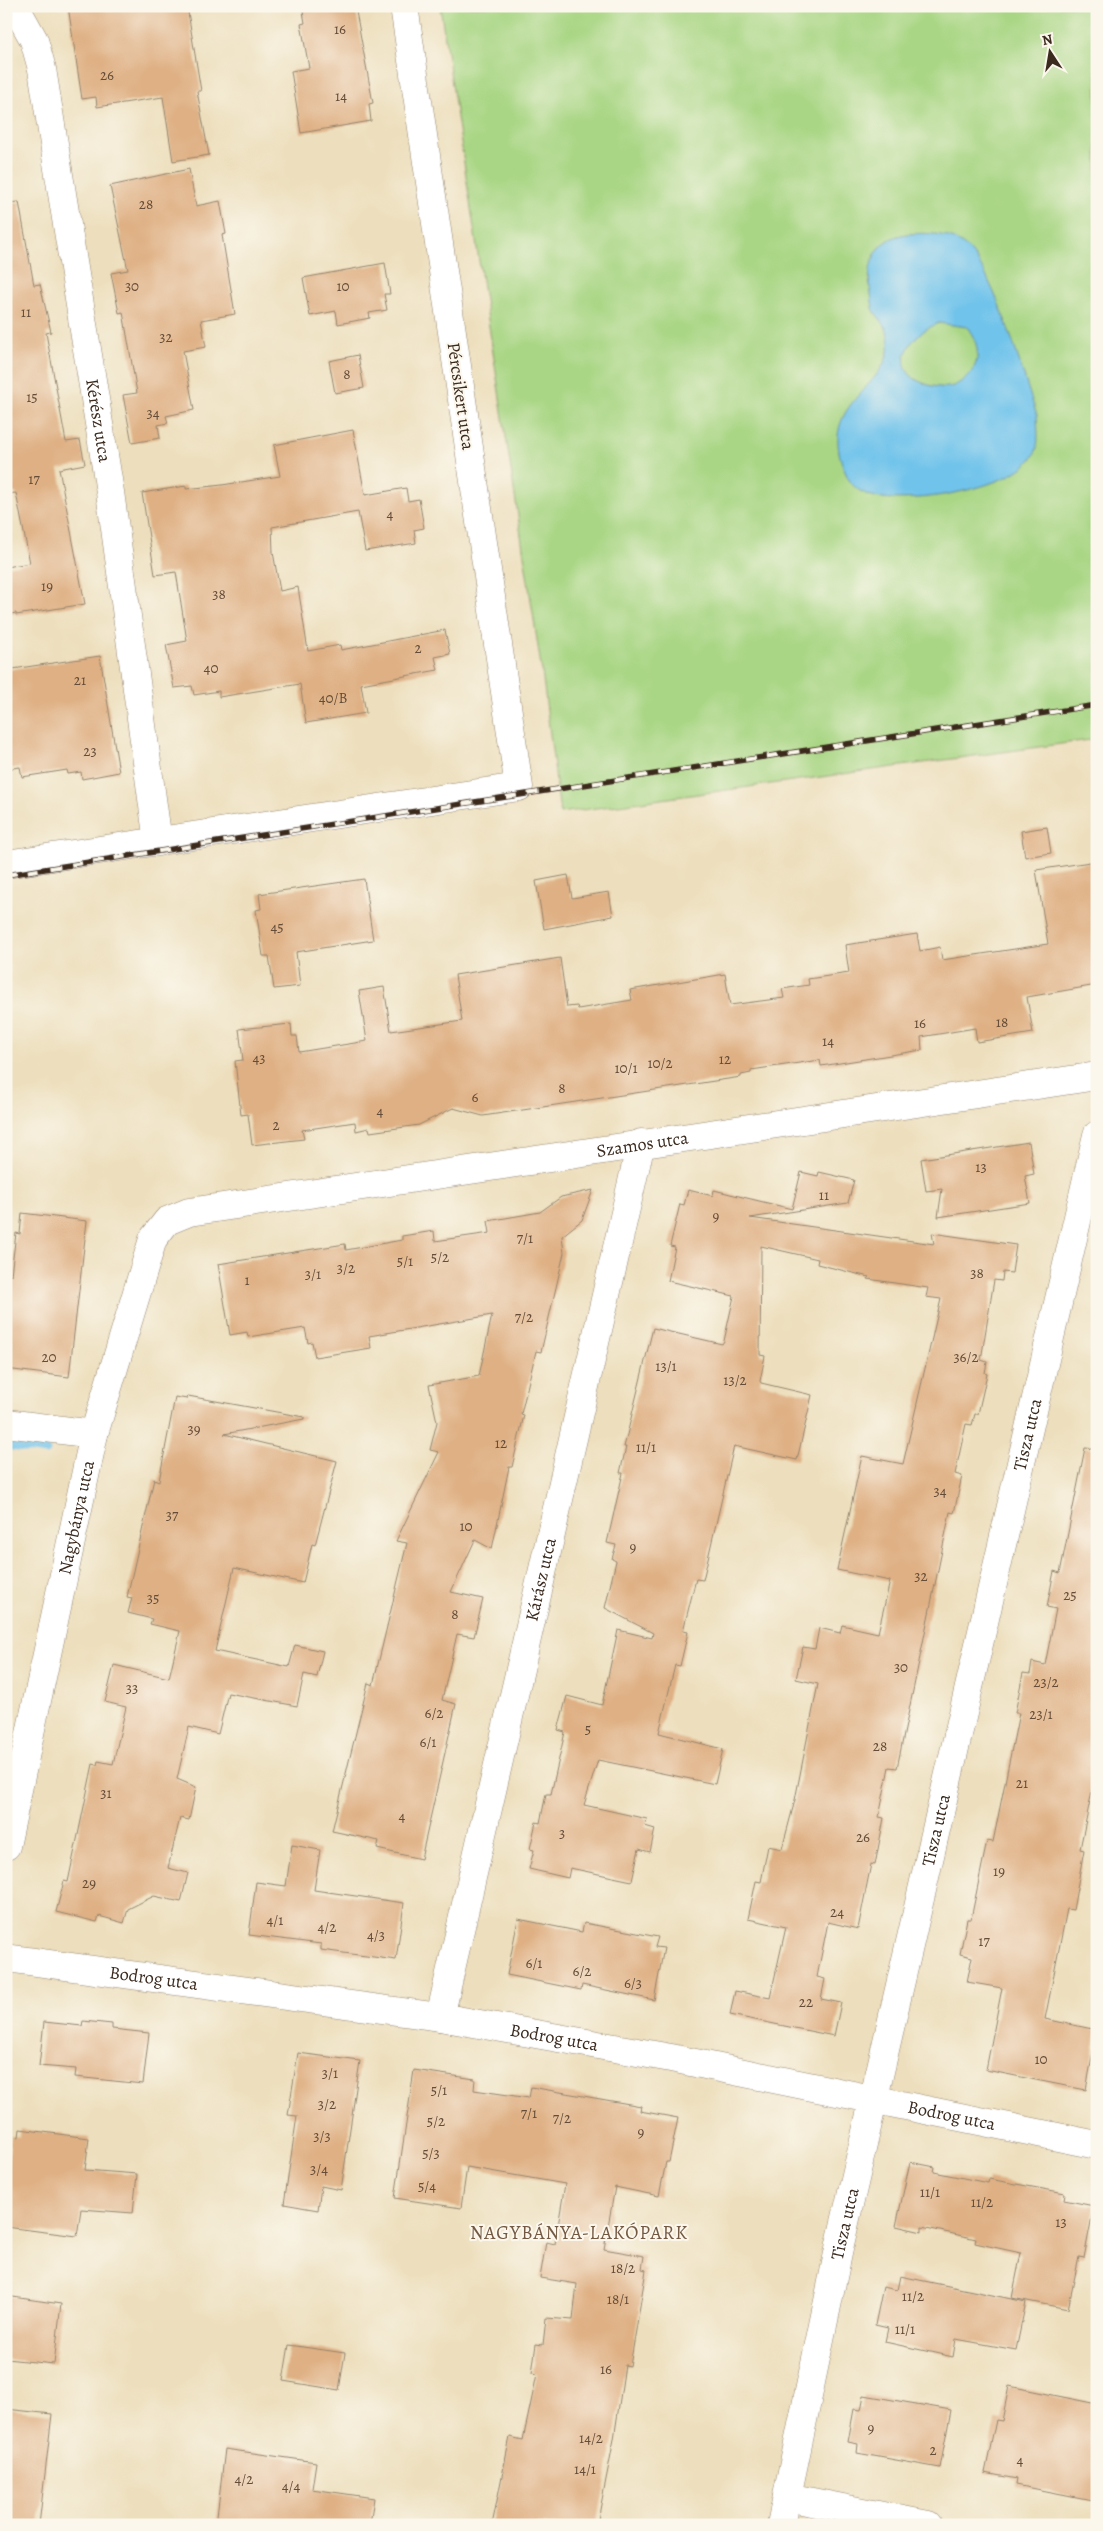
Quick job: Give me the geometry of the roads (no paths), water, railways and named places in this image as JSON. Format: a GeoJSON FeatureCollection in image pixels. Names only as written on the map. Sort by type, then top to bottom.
{"type":"FeatureCollection","features":[{"type":"Feature","properties":{"kind":"street","name":"Kérész utca"},"geometry":{"type":"LineString","coordinates":[[15,6],[34,40],[42,69],[110,492],[158,842]]}},
{"type":"Feature","properties":{"kind":"street","name":"Pércsikert utca"},"geometry":{"type":"LineString","coordinates":[[158,842],[519,787],[404,6]]}},
{"type":"Feature","properties":{"kind":"street"},"geometry":{"type":"LineString","coordinates":[[6,864],[158,842]]}},
{"type":"Feature","properties":{"kind":"street","name":"Szamos utca"},"geometry":{"type":"LineString","coordinates":[[189,1212],[1097,1076]]}},
{"type":"Feature","properties":{"kind":"street","name":"Tisza utca"},"geometry":{"type":"LineString","coordinates":[[781,2525],[840,2244],[1097,1135]]}},
{"type":"Feature","properties":{"kind":"street","name":"Kárász utca"},"geometry":{"type":"LineString","coordinates":[[440,2017],[641,1143]]}},
{"type":"Feature","properties":{"kind":"street","name":"Nagybánya utca"},"geometry":{"type":"LineString","coordinates":[[6,1846],[94,1434],[153,1239],[167,1221],[189,1212]]}},
{"type":"Feature","properties":{"kind":"street"},"geometry":{"type":"LineString","coordinates":[[6,1423],[94,1434]]}},
{"type":"Feature","properties":{"kind":"street","name":"Bodrog utca"},"geometry":{"type":"LineString","coordinates":[[6,1958],[440,2017],[671,2058],[1097,2146]]}},
{"type":"Feature","properties":{"kind":"street"},"geometry":{"type":"LineString","coordinates":[[787,2497],[928,2525]]}},
{"type":"Feature","properties":{"kind":"water"},"geometry":{"type":"Polygon","coordinates":[[[920,233],[955,239],[973,254],[995,296],[1006,322],[1037,415],[1037,449],[1025,466],[1007,476],[960,492],[910,499],[868,495],[854,486],[847,476],[839,450],[839,428],[846,411],[881,369],[888,354],[887,331],[873,306],[870,284],[871,264],[880,248],[895,237],[920,233]],[[939,323],[928,328],[919,335],[906,353],[904,362],[906,369],[917,380],[933,386],[949,387],[966,378],[977,360],[975,340],[967,327],[939,323]]]}},
{"type":"Feature","properties":{"kind":"waterway"},"geometry":{"type":"LineString","coordinates":[[6,1445],[46,1451]]}},
{"type":"Feature","properties":{"kind":"railway"},"geometry":{"type":"LineString","coordinates":[[6,875],[1097,705]]}},
{"type":"Feature","properties":{"kind":"district","name":"NAGYBÁNYA-LAKÓPARK"},"geometry":{"type":"Point","coordinates":[579,2232]}}]}
